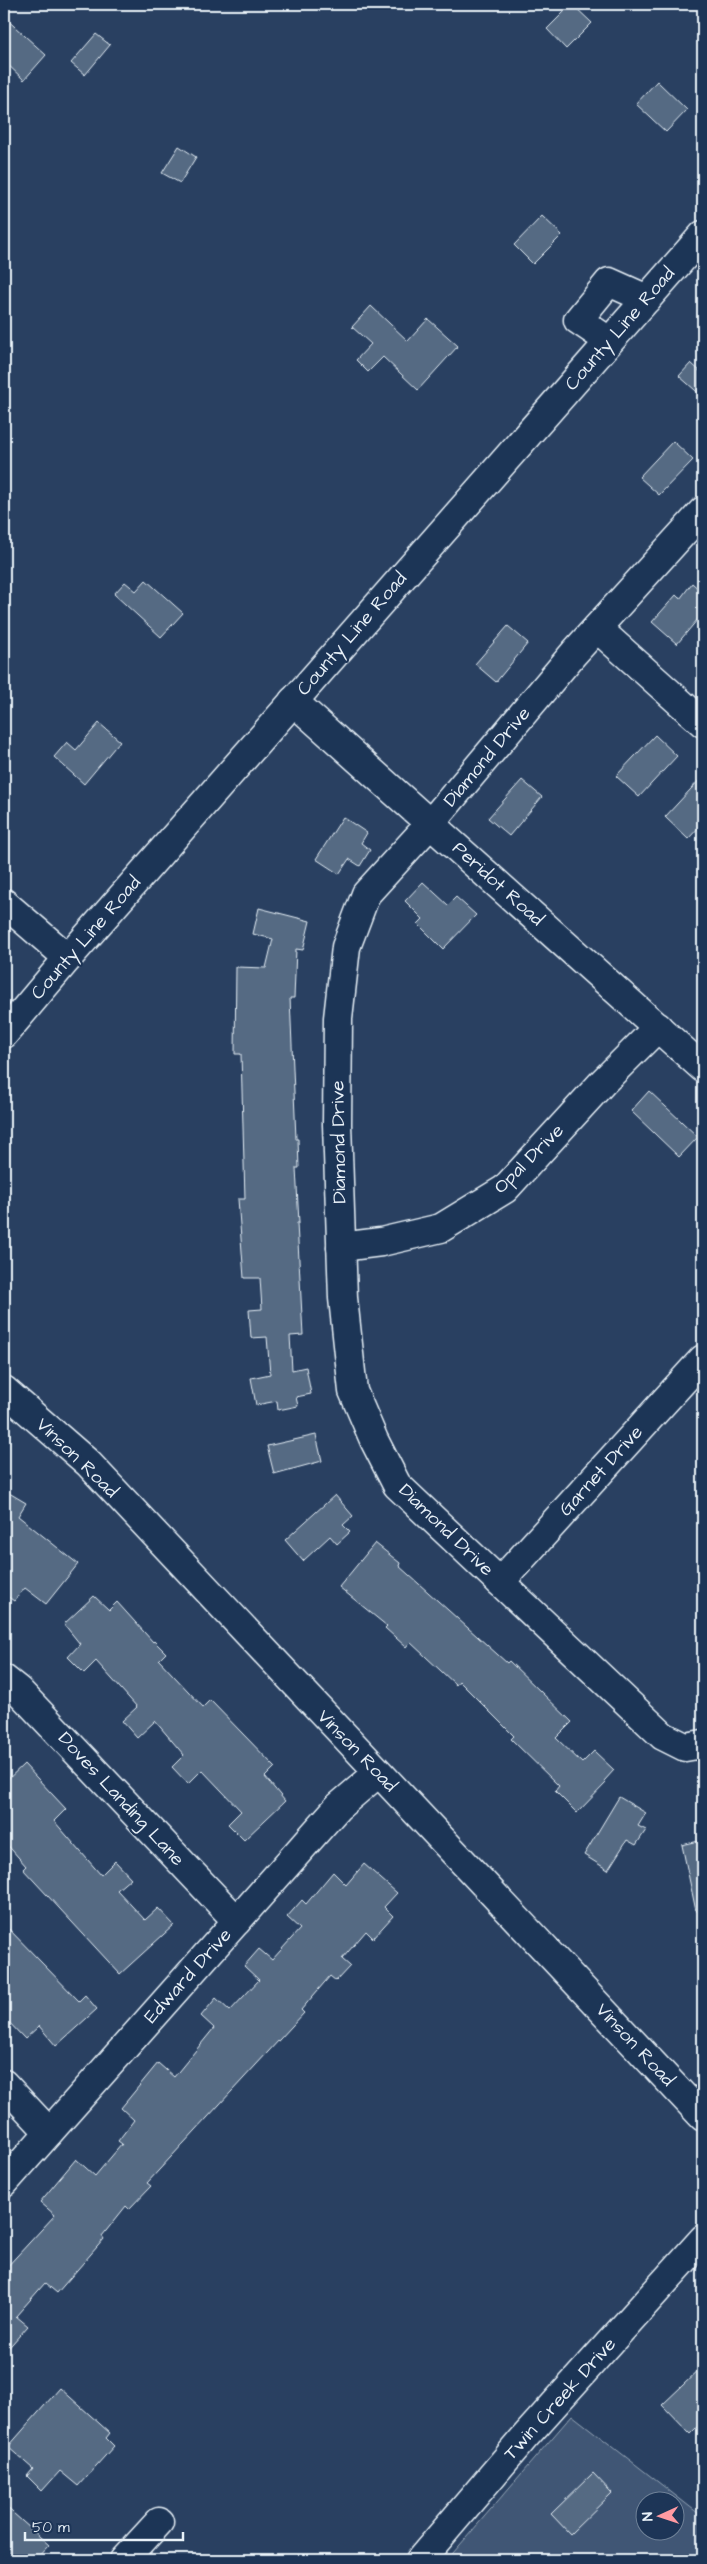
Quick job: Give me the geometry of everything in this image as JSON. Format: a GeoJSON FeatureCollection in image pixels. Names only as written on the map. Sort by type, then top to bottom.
{"type":"FeatureCollection","features":[{"type":"Feature","properties":{"kind":"street","name":"County Line Road"},"geometry":{"type":"LineString","coordinates":[[4,1034],[68,958],[703,234]]}},
{"type":"Feature","properties":{"kind":"street"},"geometry":{"type":"LineString","coordinates":[[610,341],[578,320],[609,282],[647,299]]}},
{"type":"Feature","properties":{"kind":"street","name":"Diamond Drive"},"geometry":{"type":"LineString","coordinates":[[703,512],[597,628],[430,824],[366,894],[346,947],[338,1018],[336,1124],[343,1298],[353,1391],[374,1440],[398,1485],[663,1736],[685,1747],[703,1744]]}},
{"type":"Feature","properties":{"kind":"street"},"geometry":{"type":"LineString","coordinates":[[597,628],[703,723]]}},
{"type":"Feature","properties":{"kind":"street","name":"Peridot Road"},"geometry":{"type":"LineString","coordinates":[[293,701],[703,1068]]}},
{"type":"Feature","properties":{"kind":"street"},"geometry":{"type":"LineString","coordinates":[[4,903],[68,958]]}},
{"type":"Feature","properties":{"kind":"street","name":"Opal Drive"},"geometry":{"type":"LineString","coordinates":[[341,1247],[381,1242],[441,1228],[505,1188],[603,1082],[658,1027]]}},
{"type":"Feature","properties":{"kind":"street","name":"Garnet Drive"},"geometry":{"type":"LineString","coordinates":[[500,1582],[703,1359]]}},
{"type":"Feature","properties":{"kind":"street","name":"Vinson Road"},"geometry":{"type":"LineString","coordinates":[[4,1390],[88,1464],[703,2117]]}},
{"type":"Feature","properties":{"kind":"street","name":"Doves Landing Lane"},"geometry":{"type":"LineString","coordinates":[[4,1679],[25,1698],[237,1921]]}},
{"type":"Feature","properties":{"kind":"street","name":"Edward Drive"},"geometry":{"type":"LineString","coordinates":[[4,2183],[338,1807],[378,1773]]}},
{"type":"Feature","properties":{"kind":"street"},"geometry":{"type":"LineString","coordinates":[[4,2084],[49,2132]]}},
{"type":"Feature","properties":{"kind":"street","name":"Twin Creek Drive"},"geometry":{"type":"LineString","coordinates":[[420,2560],[530,2432],[703,2239]]}},
{"type":"Feature","properties":{"kind":"street"},"geometry":{"type":"LineString","coordinates":[[124,2560],[159,2522]]}},
{"type":"Feature","properties":{"kind":"shaded area"},"geometry":{"type":"Polygon","coordinates":[[[572,2415],[671,2492],[634,2492],[634,2542],[684,2542],[684,2502],[703,2517],[703,2560],[447,2560],[572,2415]]]}},
{"type":"Feature","properties":{"kind":"building"},"geometry":{"type":"Polygon","coordinates":[[[572,4],[592,23],[566,49],[547,29],[572,4]]]}},
{"type":"Feature","properties":{"kind":"building"},"geometry":{"type":"Polygon","coordinates":[[[4,17],[46,55],[24,80],[4,61],[4,17]]]}},
{"type":"Feature","properties":{"kind":"building"},"geometry":{"type":"Polygon","coordinates":[[[96,34],[110,45],[85,75],[71,63],[96,34]]]}},
{"type":"Feature","properties":{"kind":"building"},"geometry":{"type":"Polygon","coordinates":[[[657,81],[687,110],[666,132],[636,104],[657,81]]]}},
{"type":"Feature","properties":{"kind":"building"},"geometry":{"type":"Polygon","coordinates":[[[179,146],[196,157],[180,183],[162,173],[179,146]]]}},
{"type":"Feature","properties":{"kind":"building"},"geometry":{"type":"Polygon","coordinates":[[[542,216],[562,235],[533,264],[514,245],[542,216]]]}},
{"type":"Feature","properties":{"kind":"building"},"geometry":{"type":"Polygon","coordinates":[[[371,306],[408,341],[428,319],[458,346],[418,390],[383,357],[368,372],[356,360],[371,344],[352,327],[371,306]]]}},
{"type":"Feature","properties":{"kind":"building"},"geometry":{"type":"Polygon","coordinates":[[[691,363],[703,374],[703,397],[679,376],[691,363]]]}},
{"type":"Feature","properties":{"kind":"building"},"geometry":{"type":"Polygon","coordinates":[[[673,441],[693,460],[659,495],[639,477],[673,441]]]}},
{"type":"Feature","properties":{"kind":"building"},"geometry":{"type":"Polygon","coordinates":[[[146,580],[183,613],[161,637],[114,594],[125,582],[136,591],[146,580]]]}},
{"type":"Feature","properties":{"kind":"building"},"geometry":{"type":"Polygon","coordinates":[[[692,583],[703,593],[703,613],[677,644],[652,622],[676,595],[680,599],[692,583]]]}},
{"type":"Feature","properties":{"kind":"building"},"geometry":{"type":"Polygon","coordinates":[[[508,626],[528,643],[496,682],[475,664],[508,626]]]}},
{"type":"Feature","properties":{"kind":"building"},"geometry":{"type":"Polygon","coordinates":[[[99,723],[120,741],[84,784],[54,757],[67,742],[76,750],[99,723]]]}},
{"type":"Feature","properties":{"kind":"building"},"geometry":{"type":"Polygon","coordinates":[[[655,735],[677,756],[639,797],[616,776],[655,735]]]}},
{"type":"Feature","properties":{"kind":"building"},"geometry":{"type":"Polygon","coordinates":[[[703,776],[703,823],[688,839],[665,817],[703,776]]]}},
{"type":"Feature","properties":{"kind":"building"},"geometry":{"type":"Polygon","coordinates":[[[522,780],[542,797],[509,836],[488,818],[522,780]]]}},
{"type":"Feature","properties":{"kind":"building"},"geometry":{"type":"Polygon","coordinates":[[[343,817],[367,833],[361,843],[370,850],[360,866],[349,859],[339,874],[316,859],[343,817]]]}},
{"type":"Feature","properties":{"kind":"building"},"geometry":{"type":"Polygon","coordinates":[[[423,882],[448,905],[456,897],[476,915],[443,949],[418,924],[423,919],[405,901],[423,882]]]}},
{"type":"Feature","properties":{"kind":"building"},"geometry":{"type":"Polygon","coordinates":[[[259,908],[310,921],[303,950],[296,949],[294,998],[290,998],[296,1139],[298,1139],[299,1168],[296,1168],[299,1223],[297,1223],[303,1335],[290,1336],[292,1370],[306,1367],[311,1394],[296,1397],[298,1406],[278,1410],[277,1401],[256,1405],[251,1378],[270,1374],[267,1337],[251,1338],[249,1310],[262,1309],[260,1278],[244,1278],[238,1199],[245,1199],[241,1054],[235,1054],[236,967],[266,968],[273,939],[253,934],[259,908]]]}},
{"type":"Feature","properties":{"kind":"building"},"geometry":{"type":"Polygon","coordinates":[[[649,1091],[698,1137],[679,1157],[631,1111],[649,1091]]]}},
{"type":"Feature","properties":{"kind":"building"},"geometry":{"type":"Polygon","coordinates":[[[316,1435],[322,1461],[274,1474],[267,1446],[316,1435]]]}},
{"type":"Feature","properties":{"kind":"building"},"geometry":{"type":"Polygon","coordinates":[[[4,1490],[26,1503],[18,1516],[78,1564],[46,1604],[25,1588],[14,1601],[4,1594],[4,1490]]]}},
{"type":"Feature","properties":{"kind":"building"},"geometry":{"type":"Polygon","coordinates":[[[335,1495],[353,1516],[343,1525],[350,1532],[337,1544],[330,1536],[303,1561],[285,1540],[335,1495]]]}},
{"type":"Feature","properties":{"kind":"building"},"geometry":{"type":"Polygon","coordinates":[[[375,1543],[400,1563],[399,1566],[507,1663],[509,1661],[572,1722],[556,1738],[582,1763],[594,1751],[614,1770],[604,1781],[606,1783],[577,1813],[555,1791],[559,1786],[511,1739],[514,1736],[459,1681],[456,1685],[410,1642],[406,1647],[385,1628],[387,1626],[339,1587],[375,1543]]]}},
{"type":"Feature","properties":{"kind":"building"},"geometry":{"type":"Polygon","coordinates":[[[94,1596],[109,1610],[117,1602],[153,1642],[166,1653],[159,1660],[203,1707],[210,1700],[275,1767],[265,1777],[285,1801],[244,1840],[228,1824],[241,1811],[202,1770],[188,1784],[172,1767],[184,1755],[155,1721],[137,1738],[122,1721],[137,1707],[96,1661],[84,1673],[68,1657],[80,1644],[64,1624],[94,1596]]]}},
{"type":"Feature","properties":{"kind":"building"},"geometry":{"type":"Polygon","coordinates":[[[24,1764],[66,1809],[54,1821],[101,1875],[115,1861],[131,1878],[117,1890],[145,1920],[158,1908],[174,1925],[120,1974],[23,1869],[26,1866],[4,1841],[4,1783],[24,1764]]]}},
{"type":"Feature","properties":{"kind":"building"},"geometry":{"type":"Polygon","coordinates":[[[619,1797],[646,1813],[638,1826],[646,1830],[636,1845],[627,1840],[608,1870],[584,1855],[619,1797]]]}},
{"type":"Feature","properties":{"kind":"building"},"geometry":{"type":"Polygon","coordinates":[[[703,1840],[703,1910],[696,1911],[682,1845],[703,1840]]]}},
{"type":"Feature","properties":{"kind":"building"},"geometry":{"type":"Polygon","coordinates":[[[364,1864],[397,1893],[384,1907],[393,1916],[373,1938],[366,1931],[342,1959],[350,1966],[336,1981],[330,1976],[301,2010],[304,2013],[147,2183],[151,2186],[129,2209],[126,2206],[102,2236],[104,2239],[57,2293],[45,2283],[16,2316],[28,2326],[4,2353],[4,2270],[55,2215],[40,2202],[76,2159],[95,2176],[122,2144],[118,2141],[134,2120],[121,2108],[158,2063],[174,2077],[214,2028],[201,2016],[216,1998],[230,2011],[259,1980],[244,1966],[259,1949],[272,1960],[300,1929],[287,1917],[302,1900],[306,1904],[333,1872],[346,1885],[364,1864]]]}},
{"type":"Feature","properties":{"kind":"building"},"geometry":{"type":"Polygon","coordinates":[[[4,1924],[79,2001],[85,1995],[97,2009],[56,2046],[39,2026],[25,2039],[4,2017],[4,1924]]]}},
{"type":"Feature","properties":{"kind":"building"},"geometry":{"type":"Polygon","coordinates":[[[703,2366],[703,2421],[690,2434],[662,2405],[703,2366]]]}},
{"type":"Feature","properties":{"kind":"building"},"geometry":{"type":"Polygon","coordinates":[[[60,2388],[110,2433],[106,2438],[114,2446],[78,2486],[60,2471],[42,2491],[27,2476],[33,2469],[8,2447],[60,2388]]]}},
{"type":"Feature","properties":{"kind":"building"},"geometry":{"type":"Polygon","coordinates":[[[593,2473],[612,2493],[570,2534],[551,2514],[593,2473]]]}},
{"type":"Feature","properties":{"kind":"building"},"geometry":{"type":"Polygon","coordinates":[[[4,2505],[49,2545],[35,2560],[4,2560],[4,2505]]]}}]}
